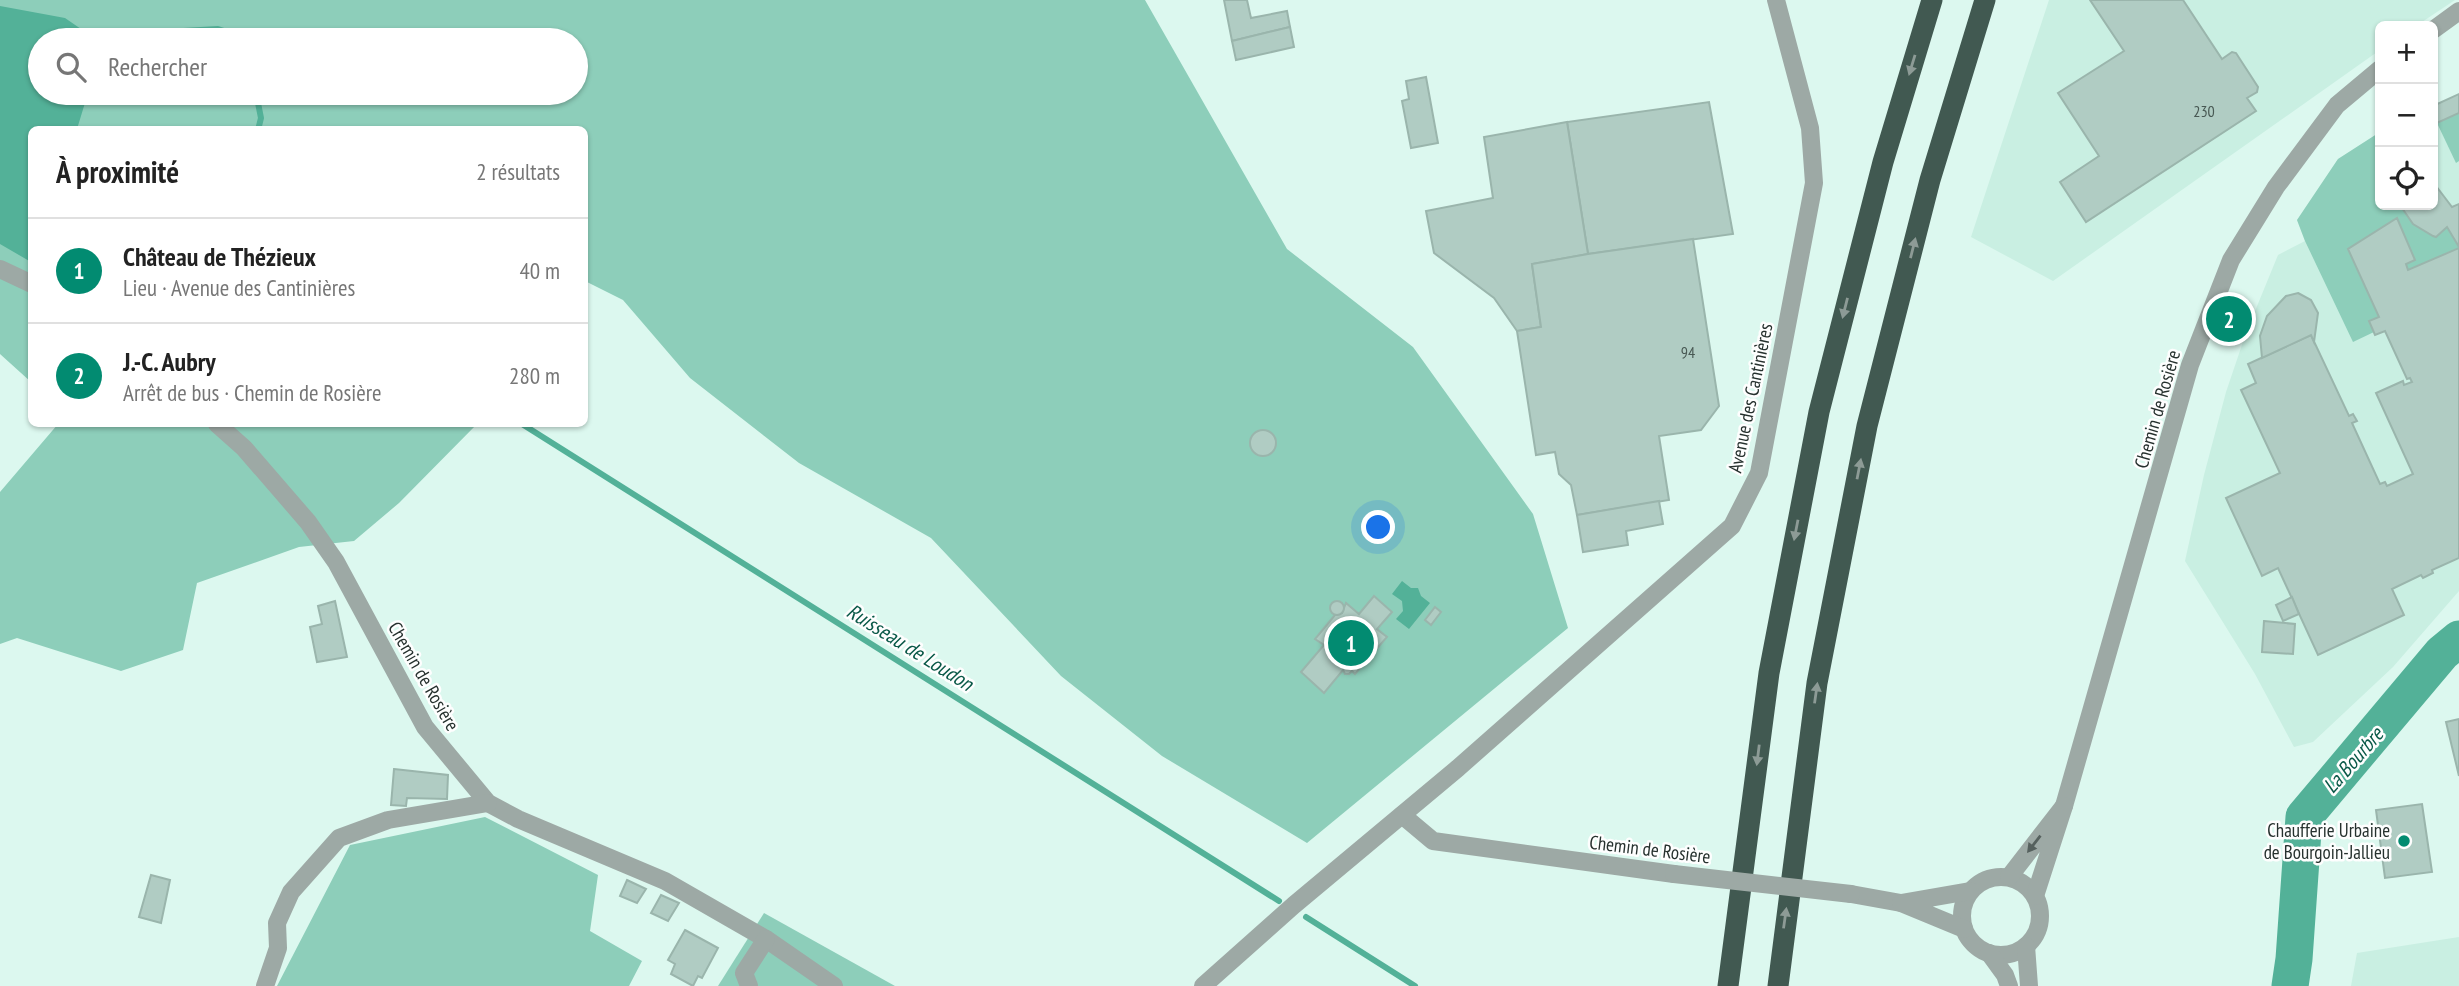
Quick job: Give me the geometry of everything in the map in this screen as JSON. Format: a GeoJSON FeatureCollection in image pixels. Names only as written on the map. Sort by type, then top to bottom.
{"type":"FeatureCollection","features":[{"type":"Feature","properties":{"kind":"highway"},"geometry":{"type":"LineString","coordinates":[[1728,986],[1769,673],[1819,412],[1883,162],[1932,0]]}},
{"type":"Feature","properties":{"kind":"highway"},"geometry":{"type":"LineString","coordinates":[[1777,986],[1817,683],[1867,426],[1930,180],[1985,0]]}},
{"type":"Feature","properties":{"kind":"street","name":"Avenue des Cantinières"},"geometry":{"type":"LineString","coordinates":[[1402,815],[1732,526],[1759,473],[1814,183],[1810,128],[1776,0]]}},
{"type":"Feature","properties":{"kind":"street"},"geometry":{"type":"LineString","coordinates":[[2438,26],[2459,11]]}},
{"type":"Feature","properties":{"kind":"street","name":"Chemin de Rosière"},"geometry":{"type":"LineString","coordinates":[[2035,895],[2190,365],[2231,260],[2276,187],[2337,105],[2375,73]]}},
{"type":"Feature","properties":{"kind":"street"},"geometry":{"type":"LineString","coordinates":[[0,270],[28,282]]}},
{"type":"Feature","properties":{"kind":"street","name":"Chemin de Rosière"},"geometry":{"type":"LineString","coordinates":[[221,427],[244,448],[308,522],[336,562],[425,727],[488,803],[518,820],[665,881],[766,939],[834,986]]}},
{"type":"Feature","properties":{"kind":"street"},"geometry":{"type":"LineString","coordinates":[[265,986],[278,947],[277,923],[291,892],[339,838],[388,820],[488,803]]}},
{"type":"Feature","properties":{"kind":"street","name":"Chemin de Rosière"},"geometry":{"type":"LineString","coordinates":[[2009,877],[2063,806]]}},
{"type":"Feature","properties":{"kind":"street"},"geometry":{"type":"LineString","coordinates":[[1203,986],[1294,905],[1402,815]]}},
{"type":"Feature","properties":{"kind":"street","name":"Chemin de Rosière"},"geometry":{"type":"LineString","coordinates":[[1402,815],[1433,841],[1674,874],[1851,894],[1902,903],[1964,929]]}},
{"type":"Feature","properties":{"kind":"street"},"geometry":{"type":"LineString","coordinates":[[2009,877],[2028,887],[2035,895],[2039,906],[2039,928],[2026,946],[2015,953],[1989,953],[1970,940],[1964,929],[1961,916],[1963,903],[1970,891],[1987,878],[2009,877]]}},
{"type":"Feature","properties":{"kind":"street","name":"Chemin de Rosière"},"geometry":{"type":"LineString","coordinates":[[1902,903],[1970,891]]}},
{"type":"Feature","properties":{"kind":"street"},"geometry":{"type":"LineString","coordinates":[[748,986],[744,973],[766,939]]}},
{"type":"Feature","properties":{"kind":"street"},"geometry":{"type":"LineString","coordinates":[[2026,946],[2029,986]]}},
{"type":"Feature","properties":{"kind":"street"},"geometry":{"type":"LineString","coordinates":[[1989,953],[2005,975],[2009,986]]}},
{"type":"Feature","properties":{"kind":"shaded area"},"geometry":{"type":"Polygon","coordinates":[[[0,0],[1145,0],[1287,249],[1413,347],[1533,514],[1568,628],[1307,843],[1162,756],[1061,676],[931,538],[799,463],[690,378],[623,300],[588,282],[588,126],[28,126],[28,379],[0,354],[0,0]]]}},
{"type":"Feature","properties":{"kind":"shaded area"},"geometry":{"type":"Polygon","coordinates":[[[2049,0],[2455,0],[2424,21],[2375,21],[2375,54],[2053,281],[1971,237],[2049,0]]]}},
{"type":"Feature","properties":{"kind":"shaded area"},"geometry":{"type":"Polygon","coordinates":[[[0,6],[65,18],[80,28],[28,28],[28,105],[84,105],[78,126],[28,126],[28,260],[0,244],[0,6]]]}},
{"type":"Feature","properties":{"kind":"shaded area"},"geometry":{"type":"Polygon","coordinates":[[[2459,94],[2459,591],[2393,667],[2313,742],[2294,747],[2255,674],[2185,561],[2204,475],[2226,392],[2246,333],[2278,255],[2305,241],[2297,220],[2338,159],[2375,135],[2375,210],[2438,210],[2438,104],[2459,94]]]}},
{"type":"Feature","properties":{"kind":"shaded area"},"geometry":{"type":"Polygon","coordinates":[[[2459,113],[2459,161],[2456,163],[2438,125],[2438,123],[2459,113]]]}},
{"type":"Feature","properties":{"kind":"shaded area"},"geometry":{"type":"Polygon","coordinates":[[[2375,135],[2375,210],[2403,210],[2413,224],[2435,237],[2447,227],[2459,248],[2408,270],[2406,264],[2414,260],[2348,249],[2379,317],[2370,321],[2374,332],[2353,342],[2297,220],[2338,159],[2375,135]]]}},
{"type":"Feature","properties":{"kind":"shaded area"},"geometry":{"type":"Polygon","coordinates":[[[55,427],[474,427],[399,503],[354,541],[299,547],[197,583],[183,650],[121,671],[17,638],[0,644],[0,492],[55,427]]]}},
{"type":"Feature","properties":{"kind":"shaded area"},"geometry":{"type":"Polygon","coordinates":[[[1402,581],[1411,588],[1418,588],[1421,596],[1430,603],[1409,629],[1396,619],[1403,611],[1402,601],[1392,594],[1402,581]]]}},
{"type":"Feature","properties":{"kind":"shaded area"},"geometry":{"type":"Polygon","coordinates":[[[485,817],[598,875],[590,931],[642,961],[629,986],[277,986],[350,845],[485,817]]]}},
{"type":"Feature","properties":{"kind":"shaded area"},"geometry":{"type":"Polygon","coordinates":[[[764,913],[895,986],[718,986],[764,913]]]}},
{"type":"Feature","properties":{"kind":"shaded area"},"geometry":{"type":"Polygon","coordinates":[[[2459,937],[2459,986],[2351,986],[2357,953],[2459,937]]]}},
{"type":"Feature","properties":{"kind":"building"},"geometry":{"type":"Polygon","coordinates":[[[1224,0],[1247,0],[1251,18],[1287,11],[1290,27],[1232,41],[1224,0]]]}},
{"type":"Feature","properties":{"kind":"building"},"geometry":{"type":"Polygon","coordinates":[[[2090,0],[2183,0],[2222,59],[2232,52],[2236,53],[2258,87],[2257,92],[2247,98],[2256,111],[2086,222],[2060,182],[2099,156],[2058,93],[2124,51],[2090,0]]]}},
{"type":"Feature","properties":{"kind":"building"},"geometry":{"type":"Polygon","coordinates":[[[1290,27],[1294,47],[1236,60],[1232,41],[1290,27]]]}},
{"type":"Feature","properties":{"kind":"building"},"geometry":{"type":"Polygon","coordinates":[[[1426,77],[1438,143],[1411,148],[1402,101],[1409,99],[1406,81],[1426,77]]]}},
{"type":"Feature","properties":{"kind":"building"},"geometry":{"type":"Polygon","coordinates":[[[2459,94],[2459,113],[2438,123],[2438,104],[2459,94]]]}},
{"type":"Feature","properties":{"kind":"building"},"geometry":{"type":"Polygon","coordinates":[[[1709,102],[1733,234],[1588,254],[1567,122],[1709,102]]]}},
{"type":"Feature","properties":{"kind":"building"},"geometry":{"type":"Polygon","coordinates":[[[1567,122],[1588,254],[1532,264],[1541,327],[1517,331],[1494,298],[1434,253],[1426,211],[1493,198],[1484,137],[1567,122]]]}},
{"type":"Feature","properties":{"kind":"building"},"geometry":{"type":"Polygon","coordinates":[[[2438,189],[2452,207],[2459,204],[2459,247],[2447,227],[2436,237],[2413,224],[2403,210],[2438,210],[2438,189]]]}},
{"type":"Feature","properties":{"kind":"building"},"geometry":{"type":"Polygon","coordinates":[[[2397,218],[2415,260],[2406,264],[2408,270],[2459,248],[2459,558],[2432,570],[2433,573],[2423,578],[2421,575],[2392,589],[2404,615],[2318,655],[2278,568],[2262,576],[2226,498],[2280,473],[2241,390],[2256,383],[2248,364],[2311,335],[2349,416],[2353,414],[2357,421],[2352,423],[2380,484],[2385,482],[2387,486],[2413,474],[2376,393],[2403,381],[2404,385],[2412,382],[2410,378],[2407,379],[2385,331],[2375,335],[2369,321],[2379,317],[2348,249],[2397,218]]]}},
{"type":"Feature","properties":{"kind":"building"},"geometry":{"type":"Polygon","coordinates":[[[1693,239],[1719,406],[1701,430],[1659,436],[1669,500],[1577,515],[1571,485],[1559,474],[1555,452],[1536,455],[1517,331],[1541,327],[1532,264],[1693,239]]]}},
{"type":"Feature","properties":{"kind":"building"},"geometry":{"type":"Polygon","coordinates":[[[2298,293],[2311,300],[2318,313],[2314,342],[2311,335],[2262,358],[2260,336],[2267,316],[2286,296],[2298,293]]]}},
{"type":"Feature","properties":{"kind":"building"},"geometry":{"type":"Polygon","coordinates":[[[1263,430],[1272,434],[1276,443],[1272,452],[1263,456],[1254,452],[1250,443],[1254,434],[1263,430]]]}},
{"type":"Feature","properties":{"kind":"building"},"geometry":{"type":"Polygon","coordinates":[[[1659,501],[1663,524],[1626,531],[1628,545],[1583,552],[1577,515],[1659,501]]]}},
{"type":"Feature","properties":{"kind":"building"},"geometry":{"type":"Polygon","coordinates":[[[1374,596],[1392,612],[1377,629],[1387,637],[1355,674],[1352,671],[1345,674],[1343,670],[1324,693],[1301,672],[1324,645],[1315,639],[1335,615],[1342,613],[1346,603],[1359,614],[1374,596]]]}},
{"type":"Feature","properties":{"kind":"building"},"geometry":{"type":"Polygon","coordinates":[[[2292,597],[2299,614],[2283,621],[2276,605],[2292,597]]]}},
{"type":"Feature","properties":{"kind":"building"},"geometry":{"type":"Polygon","coordinates":[[[335,601],[347,657],[317,662],[310,627],[322,624],[318,606],[335,601]]]}},
{"type":"Feature","properties":{"kind":"building"},"geometry":{"type":"Polygon","coordinates":[[[1337,601],[1342,603],[1342,613],[1337,615],[1332,613],[1330,608],[1332,603],[1337,601]]]}},
{"type":"Feature","properties":{"kind":"building"},"geometry":{"type":"Polygon","coordinates":[[[1435,607],[1441,612],[1431,625],[1425,620],[1435,607]]]}},
{"type":"Feature","properties":{"kind":"building"},"geometry":{"type":"Polygon","coordinates":[[[2264,621],[2295,624],[2293,654],[2262,652],[2264,621]]]}},
{"type":"Feature","properties":{"kind":"building"},"geometry":{"type":"Polygon","coordinates":[[[2459,719],[2459,776],[2446,722],[2459,719]]]}},
{"type":"Feature","properties":{"kind":"building"},"geometry":{"type":"Polygon","coordinates":[[[394,769],[448,775],[447,799],[407,798],[406,806],[391,805],[394,769]]]}},
{"type":"Feature","properties":{"kind":"building","name":"Chaufferie Urbaine de Bourgoin-Jallieu"},"geometry":{"type":"Polygon","coordinates":[[[2422,804],[2432,872],[2385,878],[2376,810],[2422,804]]]}},
{"type":"Feature","properties":{"kind":"building"},"geometry":{"type":"Polygon","coordinates":[[[151,875],[170,880],[161,923],[139,917],[151,875]]]}},
{"type":"Feature","properties":{"kind":"building"},"geometry":{"type":"Polygon","coordinates":[[[627,880],[646,889],[637,903],[620,896],[627,880]]]}},
{"type":"Feature","properties":{"kind":"building"},"geometry":{"type":"Polygon","coordinates":[[[661,895],[679,903],[668,921],[651,913],[661,895]]]}},
{"type":"Feature","properties":{"kind":"building"},"geometry":{"type":"Polygon","coordinates":[[[685,930],[718,948],[702,978],[698,976],[693,986],[671,974],[675,964],[668,960],[685,930]]]}},
{"type":"Feature","properties":{"kind":"waterway","name":"Ruisseau de Loudon"},"geometry":{"type":"LineString","coordinates":[[258,105],[261,118],[259,126]]}},
{"type":"Feature","properties":{"kind":"waterway","name":"Ruisseau de Loudon"},"geometry":{"type":"LineString","coordinates":[[527,427],[1279,901]]}},
{"type":"Feature","properties":{"kind":"waterway","name":"La Bourbre"},"geometry":{"type":"LineString","coordinates":[[2290,986],[2304,817],[2442,653],[2459,639]]}},
{"type":"Feature","properties":{"kind":"waterway","name":"Ruisseau de Loudon"},"geometry":{"type":"LineString","coordinates":[[1306,917],[1415,986]]}},
{"type":"Feature","properties":{"kind":"place","name":"J.-C. Aubry"},"geometry":{"type":"Point","coordinates":[2229,319]}},
{"type":"Feature","properties":{"kind":"place","name":"Château de Thézieux"},"geometry":{"type":"Point","coordinates":[1351,643]}},
{"type":"Feature","properties":{"kind":"place","name":"Chaufferie Urbaine de Bourgoin-Jallieu"},"geometry":{"type":"Point","coordinates":[2404,841]}}]}
